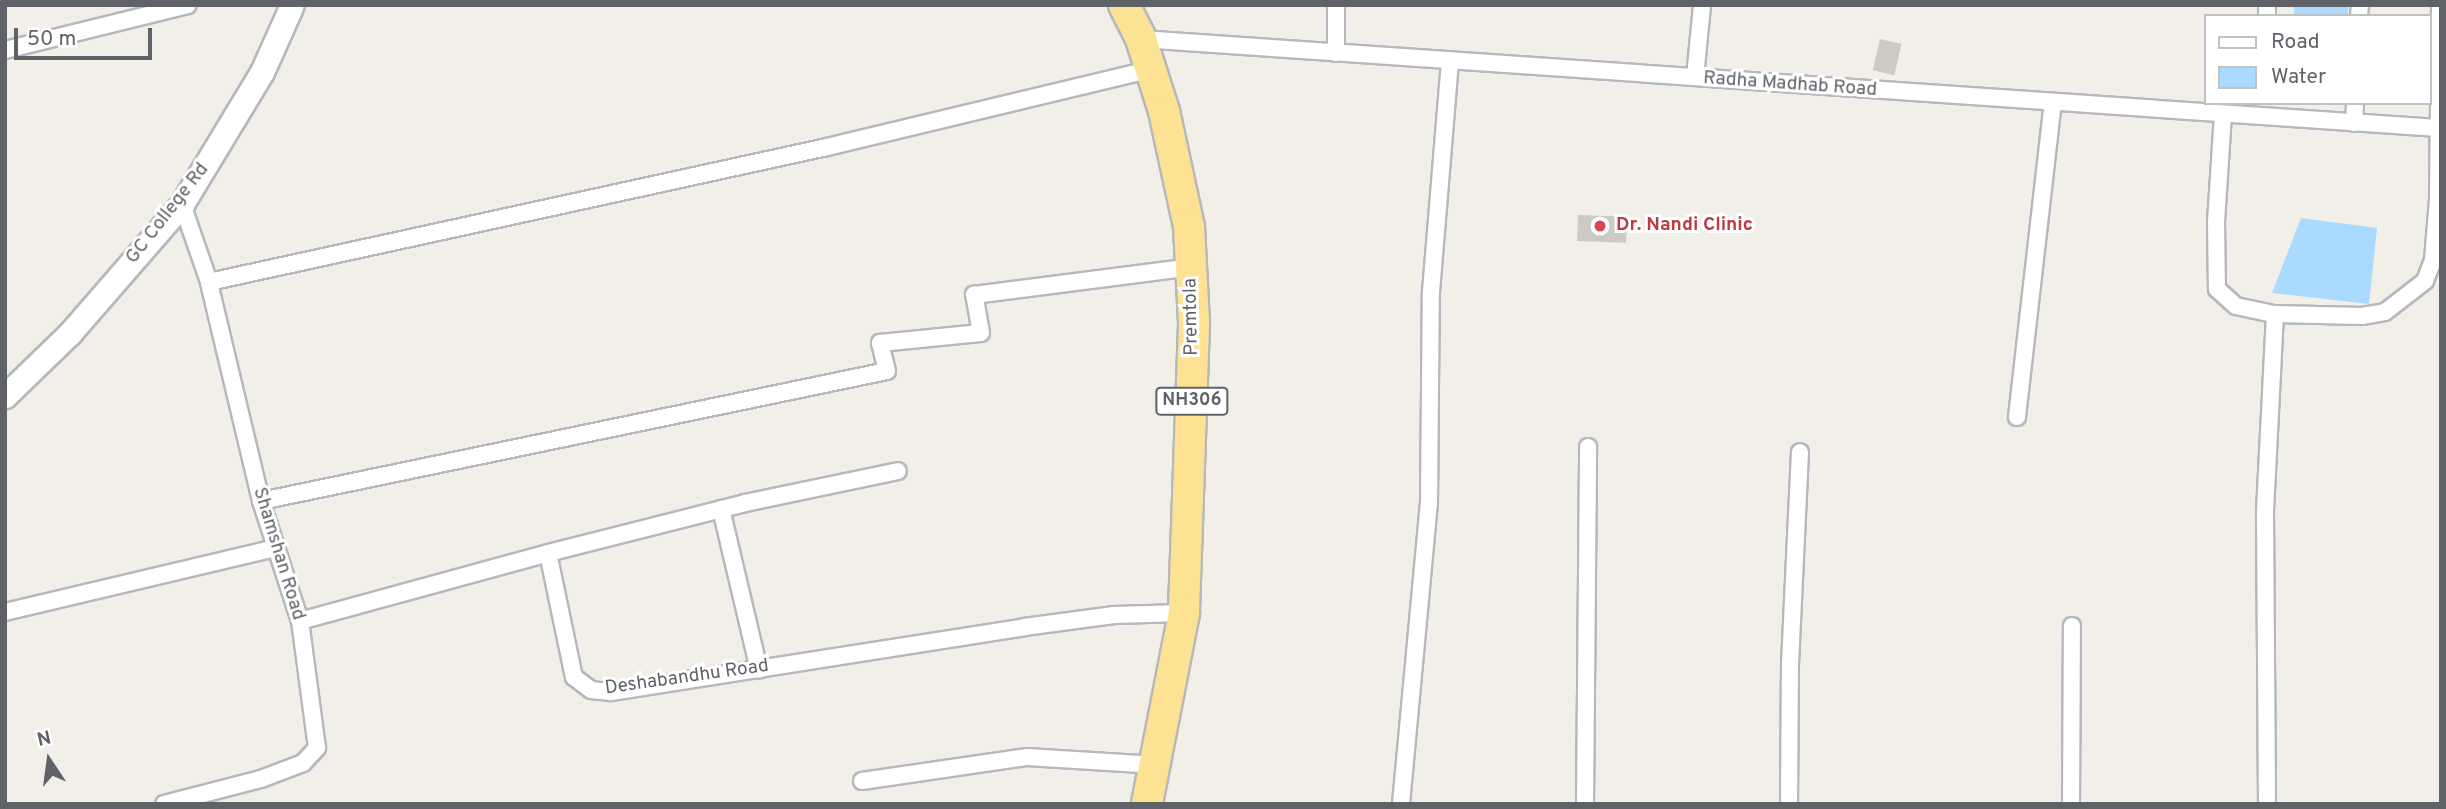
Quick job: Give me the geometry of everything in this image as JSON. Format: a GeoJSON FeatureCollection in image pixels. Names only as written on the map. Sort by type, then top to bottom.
{"type":"FeatureCollection","features":[{"type":"Feature","properties":{"kind":"highway","name":"Premtola"},"geometry":{"type":"LineString","coordinates":[[1124,5],[1152,69],[1180,186],[1192,267],[1184,613],[1157,765],[1147,804]]}},
{"type":"Feature","properties":{"kind":"main road","name":"GC College Rd"},"geometry":{"type":"LineString","coordinates":[[5,396],[69,333],[182,204],[262,72],[292,5]]}},
{"type":"Feature","properties":{"kind":"street"},"geometry":{"type":"LineString","coordinates":[[5,50],[188,5]]}},
{"type":"Feature","properties":{"kind":"street"},"geometry":{"type":"LineString","coordinates":[[1336,5],[1336,53]]}},
{"type":"Feature","properties":{"kind":"street"},"geometry":{"type":"LineString","coordinates":[[1695,78],[1702,5]]}},
{"type":"Feature","properties":{"kind":"street"},"geometry":{"type":"LineString","coordinates":[[2222,114],[2217,289],[2236,306],[2275,314],[2362,316],[2385,312],[2411,295],[2425,281],[2433,260],[2439,199],[2440,5]]}},
{"type":"Feature","properties":{"kind":"street","name":"Radha Madhab Road"},"geometry":{"type":"LineString","coordinates":[[1141,39],[2222,114],[2261,110],[2354,123],[2438,128]]}},
{"type":"Feature","properties":{"kind":"street"},"geometry":{"type":"LineString","coordinates":[[1401,804],[1429,503],[1431,292],[1450,61]]}},
{"type":"Feature","properties":{"kind":"street"},"geometry":{"type":"LineString","coordinates":[[209,282],[827,147],[1152,69]]}},
{"type":"Feature","properties":{"kind":"street"},"geometry":{"type":"LineString","coordinates":[[2017,417],[2053,102]]}},
{"type":"Feature","properties":{"kind":"street"},"geometry":{"type":"LineString","coordinates":[[2354,123],[2355,105]]}},
{"type":"Feature","properties":{"kind":"street","name":"Shamshan Road"},"geometry":{"type":"LineString","coordinates":[[164,804],[261,779],[312,757],[317,748],[300,621],[261,501],[209,282],[182,204]]}},
{"type":"Feature","properties":{"kind":"street"},"geometry":{"type":"LineString","coordinates":[[261,501],[887,371],[880,343],[981,333],[974,295],[1192,267]]}},
{"type":"Feature","properties":{"kind":"street"},"geometry":{"type":"LineString","coordinates":[[2267,804],[2265,501],[2275,314]]}},
{"type":"Feature","properties":{"kind":"street"},"geometry":{"type":"LineString","coordinates":[[1585,804],[1588,447]]}},
{"type":"Feature","properties":{"kind":"street"},"geometry":{"type":"LineString","coordinates":[[1789,804],[1790,664],[1800,452]]}},
{"type":"Feature","properties":{"kind":"street"},"geometry":{"type":"LineString","coordinates":[[300,621],[721,509],[898,471]]}},
{"type":"Feature","properties":{"kind":"street"},"geometry":{"type":"LineString","coordinates":[[721,509],[759,670]]}},
{"type":"Feature","properties":{"kind":"street"},"geometry":{"type":"LineString","coordinates":[[5,612],[276,548]]}},
{"type":"Feature","properties":{"kind":"street","name":"Deshabandhu Road"},"geometry":{"type":"LineString","coordinates":[[548,554],[570,666],[581,685],[611,692],[1114,615],[1184,613]]}},
{"type":"Feature","properties":{"kind":"street"},"geometry":{"type":"LineString","coordinates":[[2071,626],[2071,804]]}},
{"type":"Feature","properties":{"kind":"street"},"geometry":{"type":"LineString","coordinates":[[862,781],[1027,757],[1157,765]]}},
{"type":"Feature","properties":{"kind":"water"},"geometry":{"type":"Polygon","coordinates":[[[2294,5],[2348,5],[2348,14],[2294,14],[2294,5]]]}},
{"type":"Feature","properties":{"kind":"water"},"geometry":{"type":"Polygon","coordinates":[[[2301,218],[2377,228],[2369,304],[2272,293],[2301,218]]]}},
{"type":"Feature","properties":{"kind":"building"},"geometry":{"type":"Polygon","coordinates":[[[1880,39],[1901,44],[1894,75],[1873,70],[1880,39]]]}},
{"type":"Feature","properties":{"kind":"building"},"geometry":{"type":"Polygon","coordinates":[[[1578,215],[1627,217],[1626,243],[1577,241],[1578,215]]]}},
{"type":"Feature","properties":{"kind":"place","name":"Dr. Nandi Clinic"},"geometry":{"type":"Point","coordinates":[1600,226]}}]}
